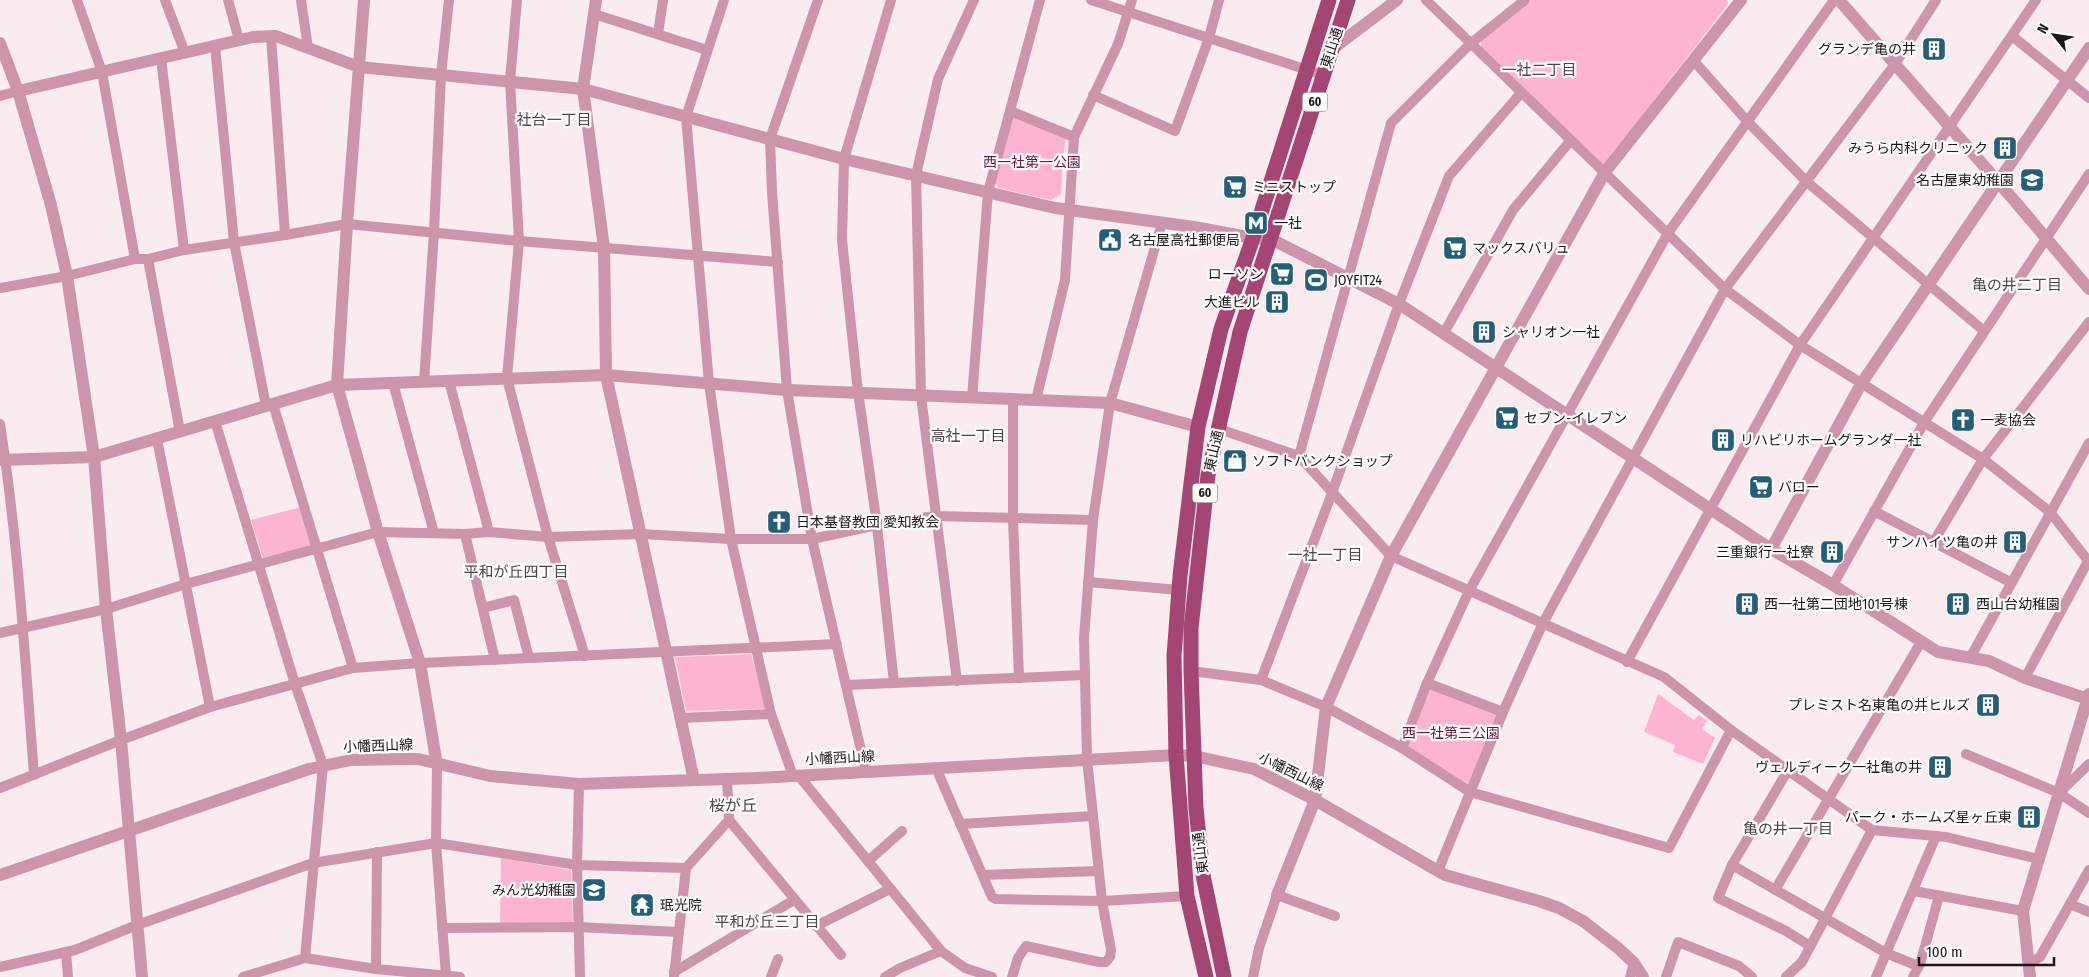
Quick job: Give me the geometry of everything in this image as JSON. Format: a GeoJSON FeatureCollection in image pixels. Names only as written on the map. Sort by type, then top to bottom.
{"type":"FeatureCollection","features":[{"type":"Feature","properties":{"kind":"main road","name":"東山通"},"geometry":{"type":"LineString","coordinates":[[1206,977],[1187,896],[1179,812],[1174,656],[1179,590],[1198,427],[1221,328],[1253,238],[1329,0]]}},
{"type":"Feature","properties":{"kind":"main road","name":"東山通"},"geometry":{"type":"LineString","coordinates":[[1224,977],[1203,875],[1196,808],[1191,671],[1191,628],[1208,475],[1240,332],[1348,0]]}},
{"type":"Feature","properties":{"kind":"street"},"geometry":{"type":"LineString","coordinates":[[77,0],[102,72],[135,259]]}},
{"type":"Feature","properties":{"kind":"street"},"geometry":{"type":"LineString","coordinates":[[165,0],[185,53]]}},
{"type":"Feature","properties":{"kind":"street"},"geometry":{"type":"LineString","coordinates":[[228,0],[239,40]]}},
{"type":"Feature","properties":{"kind":"street"},"geometry":{"type":"LineString","coordinates":[[301,0],[308,48]]}},
{"type":"Feature","properties":{"kind":"street"},"geometry":{"type":"LineString","coordinates":[[364,0],[337,385],[378,532],[420,663],[437,765],[436,842],[446,976]]}},
{"type":"Feature","properties":{"kind":"street"},"geometry":{"type":"LineString","coordinates":[[424,382],[434,232],[441,74],[449,0]]}},
{"type":"Feature","properties":{"kind":"street"},"geometry":{"type":"LineString","coordinates":[[517,0],[510,81],[518,241],[507,378],[548,537],[585,656]]}},
{"type":"Feature","properties":{"kind":"street"},"geometry":{"type":"LineString","coordinates":[[596,0],[583,89],[604,248],[606,375],[694,780]]}},
{"type":"Feature","properties":{"kind":"street"},"geometry":{"type":"LineString","coordinates":[[658,34],[663,0]]}},
{"type":"Feature","properties":{"kind":"street"},"geometry":{"type":"LineString","coordinates":[[724,0],[686,117],[709,383],[731,539],[771,714],[796,776],[941,951],[965,968],[992,977]]}},
{"type":"Feature","properties":{"kind":"street"},"geometry":{"type":"LineString","coordinates":[[818,0],[770,139],[787,390],[812,539],[866,772]]}},
{"type":"Feature","properties":{"kind":"street"},"geometry":{"type":"LineString","coordinates":[[891,0],[844,159],[842,240],[858,392],[877,525],[894,683]]}},
{"type":"Feature","properties":{"kind":"street"},"geometry":{"type":"LineString","coordinates":[[957,680],[921,396],[916,175],[938,78],[974,0]]}},
{"type":"Feature","properties":{"kind":"street"},"geometry":{"type":"LineString","coordinates":[[972,398],[988,192],[1040,0]]}},
{"type":"Feature","properties":{"kind":"street"},"geometry":{"type":"LineString","coordinates":[[1091,0],[1323,75]]}},
{"type":"Feature","properties":{"kind":"street"},"geometry":{"type":"LineString","coordinates":[[1036,400],[1065,280],[1074,137],[1118,44],[1132,0]]}},
{"type":"Feature","properties":{"kind":"street"},"geometry":{"type":"LineString","coordinates":[[1093,95],[1174,131],[1208,38],[1218,0]]}},
{"type":"Feature","properties":{"kind":"street"},"geometry":{"type":"LineString","coordinates":[[1331,50],[1397,0]]}},
{"type":"Feature","properties":{"kind":"street"},"geometry":{"type":"LineString","coordinates":[[1426,0],[1725,289],[1800,345],[1861,384],[1925,421],[1983,459],[2050,512],[2088,562],[2024,678]]}},
{"type":"Feature","properties":{"kind":"street"},"geometry":{"type":"LineString","coordinates":[[1299,456],[1392,122],[1470,44],[1525,0]]}},
{"type":"Feature","properties":{"kind":"street"},"geometry":{"type":"LineString","coordinates":[[1253,977],[1259,948],[1277,895],[1315,800],[1326,708],[1391,556],[1605,172],[1740,0]]}},
{"type":"Feature","properties":{"kind":"street"},"geometry":{"type":"LineString","coordinates":[[1402,748],[1427,683],[1469,591],[1668,233],[1834,0]]}},
{"type":"Feature","properties":{"kind":"street"},"geometry":{"type":"LineString","coordinates":[[1839,0],[1950,126],[2089,289]]}},
{"type":"Feature","properties":{"kind":"street"},"geometry":{"type":"LineString","coordinates":[[1438,871],[1503,712],[1543,623],[1725,289],[1896,64],[1936,0]]}},
{"type":"Feature","properties":{"kind":"street"},"geometry":{"type":"LineString","coordinates":[[1627,662],[1800,345],[2036,0]]}},
{"type":"Feature","properties":{"kind":"street"},"geometry":{"type":"LineString","coordinates":[[594,14],[707,50]]}},
{"type":"Feature","properties":{"kind":"street"},"geometry":{"type":"LineString","coordinates":[[271,36],[285,235]]}},
{"type":"Feature","properties":{"kind":"street"},"geometry":{"type":"LineString","coordinates":[[0,96],[239,40],[276,36],[359,66],[583,89],[844,159],[1069,210],[1194,226],[1253,238],[1271,239],[1399,304],[1496,366],[1771,549],[1834,585],[1938,652],[1989,661],[2024,678],[2089,697],[2023,911],[2029,971]]}},
{"type":"Feature","properties":{"kind":"street"},"geometry":{"type":"LineString","coordinates":[[2012,36],[2089,98]]}},
{"type":"Feature","properties":{"kind":"street"},"geometry":{"type":"LineString","coordinates":[[0,43],[18,91],[50,205],[67,276],[94,458],[106,609],[130,831],[142,977]]}},
{"type":"Feature","properties":{"kind":"street"},"geometry":{"type":"LineString","coordinates":[[215,46],[234,242],[269,405],[318,549],[353,668]]}},
{"type":"Feature","properties":{"kind":"street"},"geometry":{"type":"LineString","coordinates":[[1771,549],[1861,384],[2089,48]]}},
{"type":"Feature","properties":{"kind":"street"},"geometry":{"type":"LineString","coordinates":[[161,58],[184,250]]}},
{"type":"Feature","properties":{"kind":"street"},"geometry":{"type":"LineString","coordinates":[[1692,60],[1748,122],[1807,182],[1928,286],[1984,331]]}},
{"type":"Feature","properties":{"kind":"street"},"geometry":{"type":"LineString","coordinates":[[1261,680],[1332,493],[1399,304],[1450,176],[1522,94]]}},
{"type":"Feature","properties":{"kind":"street"},"geometry":{"type":"LineString","coordinates":[[1010,111],[1074,137]]}},
{"type":"Feature","properties":{"kind":"street"},"geometry":{"type":"LineString","coordinates":[[1444,333],[1513,210],[1571,140]]}},
{"type":"Feature","properties":{"kind":"street"},"geometry":{"type":"LineString","coordinates":[[1834,585],[1925,421],[2089,174]]}},
{"type":"Feature","properties":{"kind":"street"},"geometry":{"type":"LineString","coordinates":[[1012,977],[1018,958],[1026,946],[1099,962],[1106,962],[1110,957],[1111,950],[1098,871],[1087,759],[1084,638],[1093,520],[1110,403],[1162,223]]}},
{"type":"Feature","properties":{"kind":"street"},"geometry":{"type":"LineString","coordinates":[[0,288],[67,276],[135,259],[148,259],[184,250],[347,224],[518,241],[778,262]]}},
{"type":"Feature","properties":{"kind":"street"},"geometry":{"type":"LineString","coordinates":[[148,259],[180,432]]}},
{"type":"Feature","properties":{"kind":"street"},"geometry":{"type":"LineString","coordinates":[[1934,541],[1983,459],[2089,322]]}},
{"type":"Feature","properties":{"kind":"street"},"geometry":{"type":"LineString","coordinates":[[3,460],[94,458],[337,385],[606,375],[787,390],[1110,403],[1198,427]]}},
{"type":"Feature","properties":{"kind":"street"},"geometry":{"type":"LineString","coordinates":[[449,381],[489,532]]}},
{"type":"Feature","properties":{"kind":"street"},"geometry":{"type":"LineString","coordinates":[[393,383],[434,533]]}},
{"type":"Feature","properties":{"kind":"street"},"geometry":{"type":"LineString","coordinates":[[1014,399],[1013,518],[1019,678]]}},
{"type":"Feature","properties":{"kind":"street"},"geometry":{"type":"LineString","coordinates":[[215,421],[295,684],[323,765],[305,958]]}},
{"type":"Feature","properties":{"kind":"street"},"geometry":{"type":"LineString","coordinates":[[0,424],[22,628],[34,775]]}},
{"type":"Feature","properties":{"kind":"street"},"geometry":{"type":"LineString","coordinates":[[1219,429],[1299,456],[1391,556],[1664,677],[1730,730],[1872,830],[1936,836],[2039,859]]}},
{"type":"Feature","properties":{"kind":"street"},"geometry":{"type":"LineString","coordinates":[[157,439],[210,707]]}},
{"type":"Feature","properties":{"kind":"street"},"geometry":{"type":"LineString","coordinates":[[1970,658],[2010,582],[2089,443]]}},
{"type":"Feature","properties":{"kind":"street"},"geometry":{"type":"LineString","coordinates":[[1874,511],[2010,582]]}},
{"type":"Feature","properties":{"kind":"street"},"geometry":{"type":"LineString","coordinates":[[0,633],[106,609],[186,584],[378,532],[465,534],[489,532],[548,537],[641,534],[731,539],[812,539],[877,525],[935,516],[1093,520]]}},
{"type":"Feature","properties":{"kind":"street"},"geometry":{"type":"LineString","coordinates":[[465,534],[495,660]]}},
{"type":"Feature","properties":{"kind":"street"},"geometry":{"type":"LineString","coordinates":[[1088,582],[1179,590]]}},
{"type":"Feature","properties":{"kind":"street"},"geometry":{"type":"LineString","coordinates":[[483,608],[514,600],[529,658]]}},
{"type":"Feature","properties":{"kind":"street"},"geometry":{"type":"LineString","coordinates":[[1775,890],[1921,642]]}},
{"type":"Feature","properties":{"kind":"street"},"geometry":{"type":"LineString","coordinates":[[0,788],[210,707],[353,668],[420,663],[837,644]]}},
{"type":"Feature","properties":{"kind":"street"},"geometry":{"type":"LineString","coordinates":[[1191,671],[1261,680],[1326,708],[1402,748],[1470,792],[1669,848],[1730,730]]}},
{"type":"Feature","properties":{"kind":"street"},"geometry":{"type":"LineString","coordinates":[[846,685],[1085,675]]}},
{"type":"Feature","properties":{"kind":"street"},"geometry":{"type":"LineString","coordinates":[[1427,683],[1503,712]]}},
{"type":"Feature","properties":{"kind":"street"},"geometry":{"type":"LineString","coordinates":[[680,718],[771,714]]}},
{"type":"Feature","properties":{"kind":"street","name":"小幡西山線"},"geometry":{"type":"LineString","coordinates":[[0,876],[323,765],[351,760],[418,759],[490,776],[579,784],[796,776],[1176,754],[1254,769],[1315,800],[1445,875],[1558,908],[1583,921],[1634,963],[1644,977]]}},
{"type":"Feature","properties":{"kind":"street"},"geometry":{"type":"LineString","coordinates":[[1966,754],[2059,793],[2089,813]]}},
{"type":"Feature","properties":{"kind":"street"},"geometry":{"type":"LineString","coordinates":[[2059,793],[2089,764]]}},
{"type":"Feature","properties":{"kind":"street"},"geometry":{"type":"LineString","coordinates":[[936,768],[982,875],[992,896],[996,899],[1102,901],[1187,896]]}},
{"type":"Feature","properties":{"kind":"street"},"geometry":{"type":"LineString","coordinates":[[1788,770],[1732,865],[1718,898],[1786,931],[1810,946]]}},
{"type":"Feature","properties":{"kind":"street"},"geometry":{"type":"LineString","coordinates":[[727,779],[729,820],[841,955]]}},
{"type":"Feature","properties":{"kind":"street"},"geometry":{"type":"LineString","coordinates":[[579,784],[576,865],[580,977]]}},
{"type":"Feature","properties":{"kind":"street"},"geometry":{"type":"LineString","coordinates":[[960,824],[1092,816]]}},
{"type":"Feature","properties":{"kind":"street"},"geometry":{"type":"LineString","coordinates":[[674,974],[686,868],[729,820]]}},
{"type":"Feature","properties":{"kind":"street"},"geometry":{"type":"LineString","coordinates":[[1786,977],[1802,962],[1872,830]]}},
{"type":"Feature","properties":{"kind":"street"},"geometry":{"type":"LineString","coordinates":[[868,861],[902,831]]}},
{"type":"Feature","properties":{"kind":"street"},"geometry":{"type":"LineString","coordinates":[[1876,977],[1936,836]]}},
{"type":"Feature","properties":{"kind":"street"},"geometry":{"type":"LineString","coordinates":[[1,970],[66,952],[313,863],[436,842],[576,865],[686,868]]}},
{"type":"Feature","properties":{"kind":"street"},"geometry":{"type":"LineString","coordinates":[[376,969],[377,852]]}},
{"type":"Feature","properties":{"kind":"street"},"geometry":{"type":"LineString","coordinates":[[1732,865],[1886,954],[1918,966]]}},
{"type":"Feature","properties":{"kind":"street"},"geometry":{"type":"LineString","coordinates":[[2029,971],[2040,958],[2089,870]]}},
{"type":"Feature","properties":{"kind":"street"},"geometry":{"type":"LineString","coordinates":[[982,875],[1098,871]]}},
{"type":"Feature","properties":{"kind":"street"},"geometry":{"type":"LineString","coordinates":[[816,926],[890,889]]}},
{"type":"Feature","properties":{"kind":"street"},"geometry":{"type":"LineString","coordinates":[[1914,891],[2023,911]]}},
{"type":"Feature","properties":{"kind":"street"},"geometry":{"type":"LineString","coordinates":[[1277,895],[1335,916]]}},
{"type":"Feature","properties":{"kind":"street"},"geometry":{"type":"LineString","coordinates":[[1913,977],[1918,966],[1938,896]]}},
{"type":"Feature","properties":{"kind":"street"},"geometry":{"type":"LineString","coordinates":[[674,974],[794,900]]}},
{"type":"Feature","properties":{"kind":"street"},"geometry":{"type":"LineString","coordinates":[[2070,904],[2089,912]]}},
{"type":"Feature","properties":{"kind":"street"},"geometry":{"type":"LineString","coordinates":[[442,928],[578,927],[679,932]]}},
{"type":"Feature","properties":{"kind":"street"},"geometry":{"type":"LineString","coordinates":[[1666,977],[1678,942],[1739,966],[1752,977]]}},
{"type":"Feature","properties":{"kind":"street"},"geometry":{"type":"LineString","coordinates":[[885,977],[900,968],[941,951]]}},
{"type":"Feature","properties":{"kind":"street"},"geometry":{"type":"LineString","coordinates":[[66,952],[68,977]]}},
{"type":"Feature","properties":{"kind":"street"},"geometry":{"type":"LineString","coordinates":[[243,977],[305,958],[376,969],[460,977]]}},
{"type":"Feature","properties":{"kind":"street"},"geometry":{"type":"LineString","coordinates":[[771,977],[778,959]]}},
{"type":"Feature","properties":{"kind":"street"},"geometry":{"type":"LineString","coordinates":[[1630,977],[1634,963]]}},
{"type":"Feature","properties":{"kind":"green space"},"geometry":{"type":"Polygon","coordinates":[[[1531,0],[1727,0],[1728,4],[1605,164],[1601,164],[1481,48],[1481,41],[1531,0]]]}},
{"type":"Feature","properties":{"kind":"green space","name":"西一社第一公園"},"geometry":{"type":"Polygon","coordinates":[[[1011,117],[1066,137],[1061,194],[1051,200],[999,188],[994,182],[1011,117]]]}},
{"type":"Feature","properties":{"kind":"green space"},"geometry":{"type":"Polygon","coordinates":[[[301,507],[313,546],[263,558],[251,520],[301,507]]]}},
{"type":"Feature","properties":{"kind":"green space"},"geometry":{"type":"Polygon","coordinates":[[[751,654],[768,709],[686,711],[675,657],[751,654]]]}},
{"type":"Feature","properties":{"kind":"green space","name":"西一社第三公園"},"geometry":{"type":"Polygon","coordinates":[[[1433,687],[1496,712],[1497,717],[1469,786],[1406,748],[1428,689],[1433,687]]]}},
{"type":"Feature","properties":{"kind":"green space"},"geometry":{"type":"Polygon","coordinates":[[[1658,694],[1694,720],[1699,715],[1707,721],[1702,729],[1715,738],[1703,764],[1673,752],[1675,745],[1644,732],[1658,694]]]}},
{"type":"Feature","properties":{"kind":"green space"},"geometry":{"type":"Polygon","coordinates":[[[501,858],[571,870],[573,922],[500,923],[501,858]]]}},
{"type":"Feature","properties":{"kind":"place","name":"グランデ亀の井"},"geometry":{"type":"Point","coordinates":[1934,49]}},
{"type":"Feature","properties":{"kind":"place","name":"みうら内科クリニック"},"geometry":{"type":"Point","coordinates":[2005,148]}},
{"type":"Feature","properties":{"kind":"place","name":"名古屋東幼稚園"},"geometry":{"type":"Point","coordinates":[2032,180]}},
{"type":"Feature","properties":{"kind":"place","name":"ミニストップ"},"geometry":{"type":"Point","coordinates":[1235,187]}},
{"type":"Feature","properties":{"kind":"place","name":"一社"},"geometry":{"type":"Point","coordinates":[1256,223]}},
{"type":"Feature","properties":{"kind":"place","name":"名古屋高社郵便局"},"geometry":{"type":"Point","coordinates":[1110,240]}},
{"type":"Feature","properties":{"kind":"place","name":"マックスバリュ"},"geometry":{"type":"Point","coordinates":[1455,248]}},
{"type":"Feature","properties":{"kind":"place","name":"ローソン"},"geometry":{"type":"Point","coordinates":[1282,274]}},
{"type":"Feature","properties":{"kind":"place","name":"JOYFIT24"},"geometry":{"type":"Point","coordinates":[1316,280]}},
{"type":"Feature","properties":{"kind":"place","name":"大進ビル"},"geometry":{"type":"Point","coordinates":[1277,302]}},
{"type":"Feature","properties":{"kind":"place","name":"シャリオン一社"},"geometry":{"type":"Point","coordinates":[1484,332]}},
{"type":"Feature","properties":{"kind":"place","name":"セブン-イレブン"},"geometry":{"type":"Point","coordinates":[1507,418]}},
{"type":"Feature","properties":{"kind":"place","name":"一麦協会"},"geometry":{"type":"Point","coordinates":[1963,420]}},
{"type":"Feature","properties":{"kind":"place","name":"リハビリホームグランダ一社"},"geometry":{"type":"Point","coordinates":[1723,440]}},
{"type":"Feature","properties":{"kind":"place","name":"ソフトバンクショップ"},"geometry":{"type":"Point","coordinates":[1235,461]}},
{"type":"Feature","properties":{"kind":"place","name":"バロー"},"geometry":{"type":"Point","coordinates":[1761,487]}},
{"type":"Feature","properties":{"kind":"place","name":"日本基督教団 愛知教会"},"geometry":{"type":"Point","coordinates":[779,522]}},
{"type":"Feature","properties":{"kind":"place","name":"サンハイツ亀の井"},"geometry":{"type":"Point","coordinates":[2015,542]}},
{"type":"Feature","properties":{"kind":"place","name":"三重銀行一社寮"},"geometry":{"type":"Point","coordinates":[1832,552]}},
{"type":"Feature","properties":{"kind":"place","name":"西一社第二団地101号棟"},"geometry":{"type":"Point","coordinates":[1747,604]}},
{"type":"Feature","properties":{"kind":"place","name":"西山台幼稚園"},"geometry":{"type":"Point","coordinates":[1958,604]}},
{"type":"Feature","properties":{"kind":"place","name":"プレミスト名東亀の井ヒルズ"},"geometry":{"type":"Point","coordinates":[1988,705]}},
{"type":"Feature","properties":{"kind":"place","name":"ヴェルディーク一社亀の井"},"geometry":{"type":"Point","coordinates":[1940,767]}},
{"type":"Feature","properties":{"kind":"place","name":"パーク・ホームズ星ヶ丘東"},"geometry":{"type":"Point","coordinates":[2029,817]}},
{"type":"Feature","properties":{"kind":"place","name":"みん光幼稚園"},"geometry":{"type":"Point","coordinates":[594,890]}},
{"type":"Feature","properties":{"kind":"place","name":"珉光院"},"geometry":{"type":"Point","coordinates":[642,905]}},
{"type":"Feature","properties":{"kind":"district","name":"一社二丁目"},"geometry":{"type":"Point","coordinates":[1539,70]}},
{"type":"Feature","properties":{"kind":"district","name":"社台一丁目"},"geometry":{"type":"Point","coordinates":[554,120]}},
{"type":"Feature","properties":{"kind":"district","name":"亀の井二丁目"},"geometry":{"type":"Point","coordinates":[2017,285]}},
{"type":"Feature","properties":{"kind":"district","name":"高社一丁目"},"geometry":{"type":"Point","coordinates":[968,436]}},
{"type":"Feature","properties":{"kind":"district","name":"一社一丁目"},"geometry":{"type":"Point","coordinates":[1325,555]}},
{"type":"Feature","properties":{"kind":"district","name":"平和が丘四丁目"},"geometry":{"type":"Point","coordinates":[516,572]}},
{"type":"Feature","properties":{"kind":"district","name":"桜が丘"},"geometry":{"type":"Point","coordinates":[733,805]}},
{"type":"Feature","properties":{"kind":"district","name":"亀の井一丁目"},"geometry":{"type":"Point","coordinates":[1788,829]}},
{"type":"Feature","properties":{"kind":"district","name":"平和が丘三丁目"},"geometry":{"type":"Point","coordinates":[767,922]}}]}
